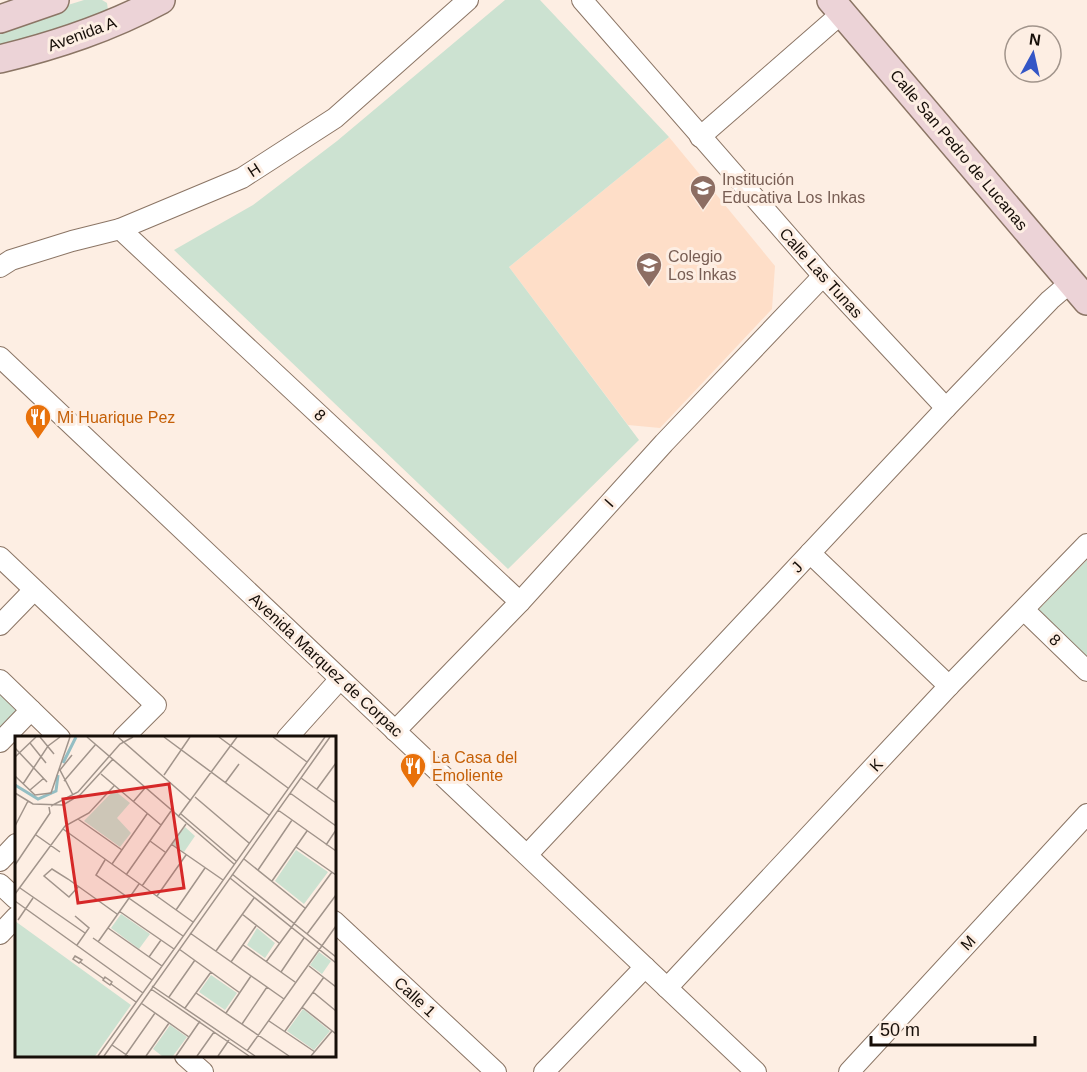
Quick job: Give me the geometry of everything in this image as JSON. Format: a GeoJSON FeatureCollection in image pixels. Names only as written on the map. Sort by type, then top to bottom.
{"type":"FeatureCollection","features":[{"type":"Feature","properties":{"kind":"street"},"geometry":{"type":"LineString","coordinates":[[0,19],[55,0]]}},
{"type":"Feature","properties":{"kind":"street","name":"Avenida A"},"geometry":{"type":"LineString","coordinates":[[0,59],[59,45],[123,9],[161,0]]}},
{"type":"Feature","properties":{"kind":"street","name":"H"},"geometry":{"type":"LineString","coordinates":[[0,267],[11,260],[72,240],[120,229],[242,178],[335,118],[468,0]]}},
{"type":"Feature","properties":{"kind":"street","name":"Calle Las Tunas"},"geometry":{"type":"LineString","coordinates":[[582,0],[823,276],[946,408]]}},
{"type":"Feature","properties":{"kind":"street"},"geometry":{"type":"LineString","coordinates":[[700,137],[837,7]]}},
{"type":"Feature","properties":{"kind":"street","name":"Calle San Pedro de Lucanas"},"geometry":{"type":"LineString","coordinates":[[837,7],[1079,291]]}},
{"type":"Feature","properties":{"kind":"street","name":"8"},"geometry":{"type":"LineString","coordinates":[[120,229],[520,602]]}},
{"type":"Feature","properties":{"kind":"street","name":"I"},"geometry":{"type":"LineString","coordinates":[[395,730],[520,602],[664,442],[823,276]]}},
{"type":"Feature","properties":{"kind":"street","name":"J"},"geometry":{"type":"LineString","coordinates":[[527,855],[1050,300],[1079,291]]}},
{"type":"Feature","properties":{"kind":"street","name":"Avenida Marquez de Corpac"},"geometry":{"type":"LineString","coordinates":[[0,357],[756,1072]]}},
{"type":"Feature","properties":{"kind":"street","name":"K"},"geometry":{"type":"LineString","coordinates":[[667,988],[949,686],[1087,544]]}},
{"type":"Feature","properties":{"kind":"street"},"geometry":{"type":"LineString","coordinates":[[810,553],[949,686]]}},
{"type":"Feature","properties":{"kind":"street"},"geometry":{"type":"LineString","coordinates":[[0,557],[156,705],[130,735]]}},
{"type":"Feature","properties":{"kind":"street"},"geometry":{"type":"LineString","coordinates":[[0,625],[34,590]]}},
{"type":"Feature","properties":{"kind":"street","name":"8"},"geometry":{"type":"LineString","coordinates":[[1024,610],[1087,671]]}},
{"type":"Feature","properties":{"kind":"street"},"geometry":{"type":"LineString","coordinates":[[289,736],[340,679]]}},
{"type":"Feature","properties":{"kind":"street"},"geometry":{"type":"LineString","coordinates":[[0,680],[58,736]]}},
{"type":"Feature","properties":{"kind":"street"},"geometry":{"type":"LineString","coordinates":[[0,742],[31,710]]}},
{"type":"Feature","properties":{"kind":"street","name":"M"},"geometry":{"type":"LineString","coordinates":[[849,1072],[1087,814]]}},
{"type":"Feature","properties":{"kind":"street"},"geometry":{"type":"LineString","coordinates":[[0,861],[15,845]]}},
{"type":"Feature","properties":{"kind":"street"},"geometry":{"type":"LineString","coordinates":[[0,884],[15,898]]}},
{"type":"Feature","properties":{"kind":"street"},"geometry":{"type":"LineString","coordinates":[[0,934],[15,918]]}},
{"type":"Feature","properties":{"kind":"street","name":"Calle 1"},"geometry":{"type":"LineString","coordinates":[[336,923],[496,1072]]}},
{"type":"Feature","properties":{"kind":"street"},"geometry":{"type":"LineString","coordinates":[[544,1072],[645,967]]}},
{"type":"Feature","properties":{"kind":"street"},"geometry":{"type":"LineString","coordinates":[[186,1057],[203,1072]]}},
{"type":"Feature","properties":{"kind":"shaded area","name":"Colegio Los Inkas"},"geometry":{"type":"Polygon","coordinates":[[[669,137],[775,266],[772,309],[660,428],[628,425],[509,267],[669,137]]]}},
{"type":"Feature","properties":{"kind":"green space"},"geometry":{"type":"Polygon","coordinates":[[[84,0],[102,0],[107,3],[108,10],[104,18],[0,51],[0,26],[84,0]]]}},
{"type":"Feature","properties":{"kind":"green space"},"geometry":{"type":"Polygon","coordinates":[[[505,0],[540,0],[669,137],[509,267],[639,440],[508,569],[174,250],[253,205],[337,141],[505,0]]]}},
{"type":"Feature","properties":{"kind":"green space"},"geometry":{"type":"Polygon","coordinates":[[[1087,560],[1087,659],[1037,611],[1087,560]]]}},
{"type":"Feature","properties":{"kind":"green space"},"geometry":{"type":"Polygon","coordinates":[[[0,680],[31,710],[0,742],[0,680]]]}},
{"type":"Feature","properties":{"kind":"place","name":"Institución Educativa Los Inkas"},"geometry":{"type":"Point","coordinates":[703,211]}},
{"type":"Feature","properties":{"kind":"place","name":"Colegio Los Inkas"},"geometry":{"type":"Point","coordinates":[649,288]}},
{"type":"Feature","properties":{"kind":"place","name":"Mi Huarique Pez"},"geometry":{"type":"Point","coordinates":[38,440]}},
{"type":"Feature","properties":{"kind":"place","name":"La Casa del Emoliente"},"geometry":{"type":"Point","coordinates":[413,789]}}]}
